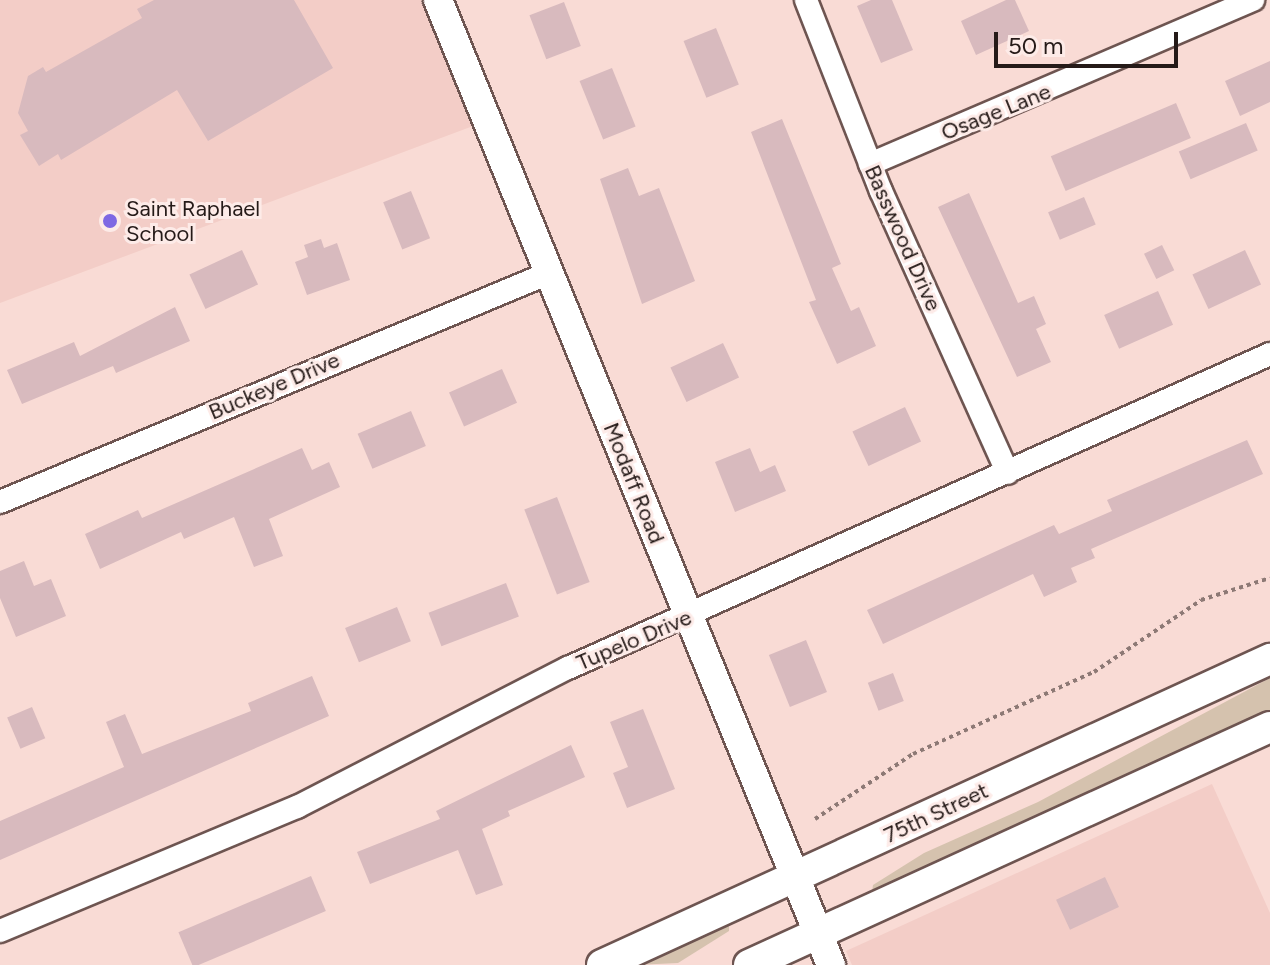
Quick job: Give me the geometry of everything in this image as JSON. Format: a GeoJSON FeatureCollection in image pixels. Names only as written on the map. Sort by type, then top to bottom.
{"type":"FeatureCollection","features":[{"type":"Feature","properties":{"kind":"main road","name":"75th Street"},"geometry":{"type":"LineString","coordinates":[[602,965],[1270,659]]}},
{"type":"Feature","properties":{"kind":"main road"},"geometry":{"type":"LineString","coordinates":[[749,965],[1270,727]]}},
{"type":"Feature","properties":{"kind":"street","name":"Modaff Road"},"geometry":{"type":"LineString","coordinates":[[438,0],[831,965]]}},
{"type":"Feature","properties":{"kind":"street","name":"Basswood Drive"},"geometry":{"type":"LineString","coordinates":[[806,0],[870,164],[1008,473]]}},
{"type":"Feature","properties":{"kind":"street","name":"Osage Lane"},"geometry":{"type":"LineString","coordinates":[[870,164],[1253,0]]}},
{"type":"Feature","properties":{"kind":"street","name":"Buckeye Drive"},"geometry":{"type":"LineString","coordinates":[[0,502],[549,273]]}},
{"type":"Feature","properties":{"kind":"street","name":"Tupelo Drive"},"geometry":{"type":"LineString","coordinates":[[0,931],[297,807],[528,687],[1270,354]]}},
{"type":"Feature","properties":{"kind":"path"},"geometry":{"type":"LineString","coordinates":[[815,819],[913,754],[1094,672],[1201,600],[1270,578]]}},
{"type":"Feature","properties":{"kind":"shaded area","name":"Saint Raphael School"},"geometry":{"type":"Polygon","coordinates":[[[0,0],[421,0],[473,126],[0,303],[0,0]]]}},
{"type":"Feature","properties":{"kind":"shaded area"},"geometry":{"type":"Polygon","coordinates":[[[1270,678],[1270,711],[872,892],[873,885],[924,853],[1038,802],[1270,678]]]}},
{"type":"Feature","properties":{"kind":"shaded area"},"geometry":{"type":"Polygon","coordinates":[[[1212,784],[1270,913],[1270,965],[852,965],[846,951],[1212,784]]]}},
{"type":"Feature","properties":{"kind":"shaded area"},"geometry":{"type":"Polygon","coordinates":[[[729,923],[729,931],[678,963],[635,965],[729,923]]]}},
{"type":"Feature","properties":{"kind":"building"},"geometry":{"type":"Polygon","coordinates":[[[154,0],[294,0],[333,68],[208,141],[177,90],[61,160],[58,154],[39,166],[20,135],[28,131],[18,113],[28,76],[43,67],[46,72],[142,18],[137,9],[154,0]]]}},
{"type":"Feature","properties":{"kind":"building"},"geometry":{"type":"Polygon","coordinates":[[[871,0],[892,0],[913,50],[881,63],[857,6],[871,0]]]}},
{"type":"Feature","properties":{"kind":"building"},"geometry":{"type":"Polygon","coordinates":[[[1006,0],[1015,0],[1029,31],[976,55],[961,21],[1006,0]]]}},
{"type":"Feature","properties":{"kind":"building"},"geometry":{"type":"Polygon","coordinates":[[[564,2],[581,46],[546,59],[529,15],[564,2]]]}},
{"type":"Feature","properties":{"kind":"building"},"geometry":{"type":"Polygon","coordinates":[[[716,28],[739,85],[706,98],[684,41],[716,28]]]}},
{"type":"Feature","properties":{"kind":"building"},"geometry":{"type":"Polygon","coordinates":[[[1270,61],[1270,102],[1240,116],[1225,81],[1270,61]]]}},
{"type":"Feature","properties":{"kind":"building"},"geometry":{"type":"Polygon","coordinates":[[[612,68],[636,126],[603,140],[580,81],[612,68]]]}},
{"type":"Feature","properties":{"kind":"building"},"geometry":{"type":"Polygon","coordinates":[[[1176,103],[1191,138],[1066,191],[1051,156],[1176,103]]]}},
{"type":"Feature","properties":{"kind":"building"},"geometry":{"type":"Polygon","coordinates":[[[782,119],[841,264],[832,268],[851,311],[859,307],[876,346],[837,364],[809,302],[816,300],[751,132],[782,119]]]}},
{"type":"Feature","properties":{"kind":"building"},"geometry":{"type":"Polygon","coordinates":[[[1246,123],[1258,151],[1191,179],[1179,152],[1246,123]]]}},
{"type":"Feature","properties":{"kind":"building"},"geometry":{"type":"Polygon","coordinates":[[[628,168],[639,196],[659,188],[695,281],[642,304],[600,179],[628,168]]]}},
{"type":"Feature","properties":{"kind":"building"},"geometry":{"type":"Polygon","coordinates":[[[411,191],[430,238],[402,250],[383,202],[411,191]]]}},
{"type":"Feature","properties":{"kind":"building"},"geometry":{"type":"Polygon","coordinates":[[[969,193],[1018,303],[1034,296],[1046,324],[1036,329],[1051,362],[1017,377],[938,207],[969,193]]]}},
{"type":"Feature","properties":{"kind":"building"},"geometry":{"type":"Polygon","coordinates":[[[1084,197],[1096,225],[1060,240],[1048,212],[1084,197]]]}},
{"type":"Feature","properties":{"kind":"building"},"geometry":{"type":"Polygon","coordinates":[[[321,239],[324,248],[337,243],[350,280],[307,295],[295,262],[308,257],[304,245],[321,239]]]}},
{"type":"Feature","properties":{"kind":"building"},"geometry":{"type":"Polygon","coordinates":[[[1162,245],[1174,270],[1156,279],[1144,254],[1162,245]]]}},
{"type":"Feature","properties":{"kind":"building"},"geometry":{"type":"Polygon","coordinates":[[[242,250],[258,284],[205,309],[189,275],[242,250]]]}},
{"type":"Feature","properties":{"kind":"building"},"geometry":{"type":"Polygon","coordinates":[[[1245,250],[1261,284],[1208,309],[1192,275],[1245,250]]]}},
{"type":"Feature","properties":{"kind":"building"},"geometry":{"type":"Polygon","coordinates":[[[1158,291],[1173,325],[1119,349],[1104,315],[1158,291]]]}},
{"type":"Feature","properties":{"kind":"building"},"geometry":{"type":"Polygon","coordinates":[[[175,307],[190,341],[116,373],[113,366],[22,404],[7,370],[74,342],[80,356],[175,307]]]}},
{"type":"Feature","properties":{"kind":"building"},"geometry":{"type":"Polygon","coordinates":[[[723,343],[739,377],[686,402],[670,368],[723,343]]]}},
{"type":"Feature","properties":{"kind":"building"},"geometry":{"type":"Polygon","coordinates":[[[502,369],[517,403],[464,426],[449,393],[502,369]]]}},
{"type":"Feature","properties":{"kind":"building"},"geometry":{"type":"Polygon","coordinates":[[[905,407],[921,441],[868,466],[852,432],[905,407]]]}},
{"type":"Feature","properties":{"kind":"building"},"geometry":{"type":"Polygon","coordinates":[[[411,411],[426,446],[372,469],[358,434],[411,411]]]}},
{"type":"Feature","properties":{"kind":"building"},"geometry":{"type":"Polygon","coordinates":[[[1247,440],[1263,474],[1091,549],[1095,558],[1071,568],[1077,582],[1044,597],[1033,574],[883,644],[867,610],[1054,525],[1059,534],[1112,511],[1107,500],[1247,440]]]}},
{"type":"Feature","properties":{"kind":"building"},"geometry":{"type":"Polygon","coordinates":[[[302,448],[312,470],[329,462],[340,487],[269,519],[283,556],[254,567],[234,517],[184,539],[181,532],[100,569],[85,534],[138,510],[142,518],[302,448]]]}},
{"type":"Feature","properties":{"kind":"building"},"geometry":{"type":"Polygon","coordinates":[[[750,448],[760,472],[775,465],[786,491],[735,512],[715,462],[750,448]]]}},
{"type":"Feature","properties":{"kind":"building"},"geometry":{"type":"Polygon","coordinates":[[[557,497],[590,582],[557,594],[524,510],[557,497]]]}},
{"type":"Feature","properties":{"kind":"building"},"geometry":{"type":"Polygon","coordinates":[[[24,561],[34,586],[51,579],[66,616],[16,637],[0,598],[0,571],[24,561]]]}},
{"type":"Feature","properties":{"kind":"building"},"geometry":{"type":"Polygon","coordinates":[[[506,583],[519,617],[441,646],[429,613],[506,583]]]}},
{"type":"Feature","properties":{"kind":"building"},"geometry":{"type":"Polygon","coordinates":[[[397,607],[411,641],[359,662],[345,628],[397,607]]]}},
{"type":"Feature","properties":{"kind":"building"},"geometry":{"type":"Polygon","coordinates":[[[806,640],[827,692],[790,707],[769,655],[806,640]]]}},
{"type":"Feature","properties":{"kind":"building"},"geometry":{"type":"Polygon","coordinates":[[[893,673],[904,701],[879,711],[868,683],[893,673]]]}},
{"type":"Feature","properties":{"kind":"building"},"geometry":{"type":"Polygon","coordinates":[[[312,676],[329,716],[0,860],[0,821],[124,767],[106,722],[125,714],[142,754],[251,711],[248,703],[312,676]]]}},
{"type":"Feature","properties":{"kind":"building"},"geometry":{"type":"Polygon","coordinates":[[[32,707],[45,738],[20,749],[7,718],[32,707]]]}},
{"type":"Feature","properties":{"kind":"building"},"geometry":{"type":"Polygon","coordinates":[[[643,709],[675,789],[627,808],[613,773],[628,767],[610,722],[643,709]]]}},
{"type":"Feature","properties":{"kind":"building"},"geometry":{"type":"Polygon","coordinates":[[[571,745],[585,777],[508,811],[510,816],[482,829],[503,885],[476,895],[458,850],[370,884],[357,852],[440,819],[436,811],[571,745]]]}},
{"type":"Feature","properties":{"kind":"building"},"geometry":{"type":"Polygon","coordinates":[[[311,876],[326,911],[199,965],[192,965],[178,932],[311,876]]]}},
{"type":"Feature","properties":{"kind":"building"},"geometry":{"type":"Polygon","coordinates":[[[1105,877],[1119,907],[1070,930],[1056,900],[1105,877]]]}},
{"type":"Feature","properties":{"kind":"place","name":"Saint Raphael School"},"geometry":{"type":"Point","coordinates":[110,221]}}]}
